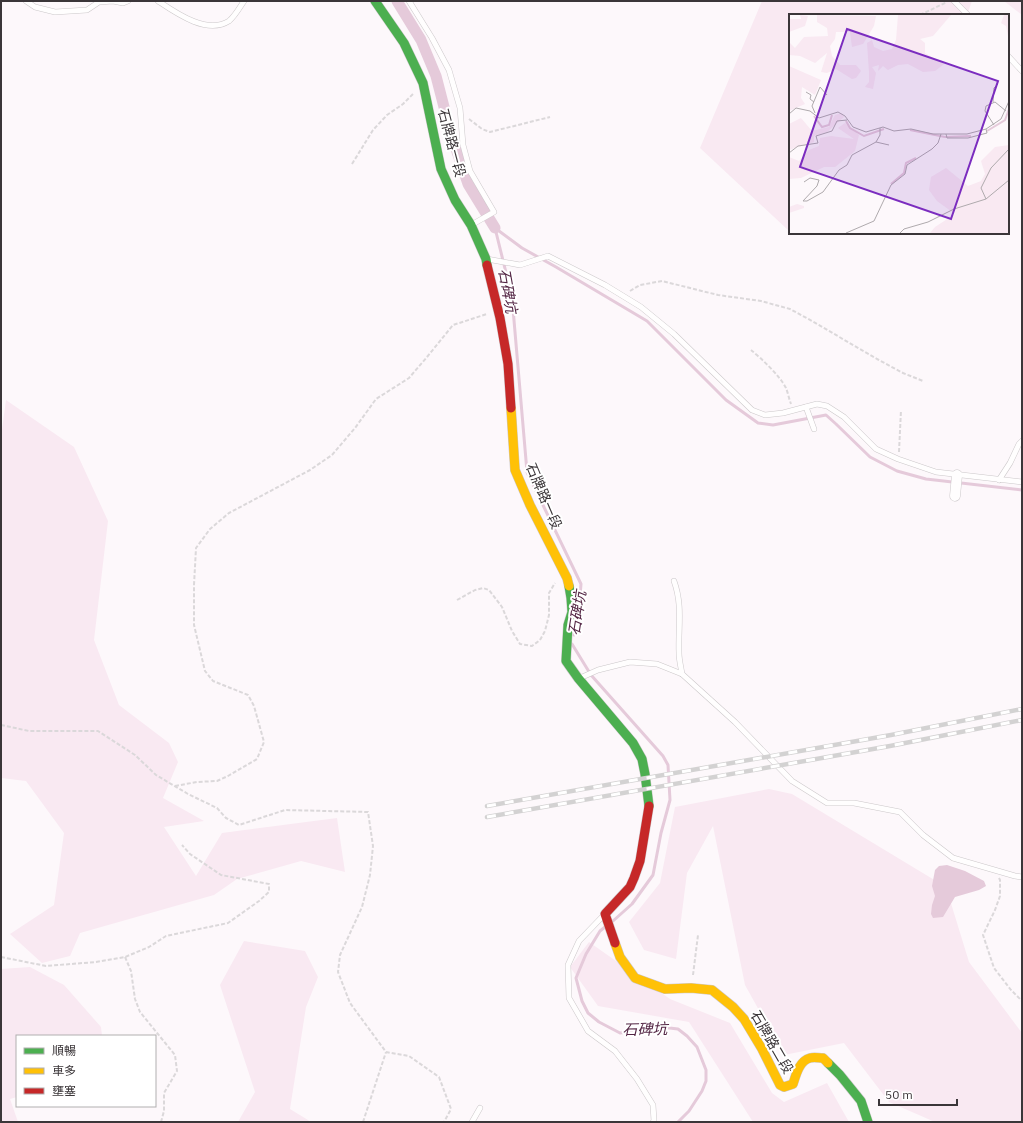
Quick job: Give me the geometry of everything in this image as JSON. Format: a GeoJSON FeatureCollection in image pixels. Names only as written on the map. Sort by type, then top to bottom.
{"type":"FeatureCollection","features":[{"type":"Feature","properties":{"kind":"street","name":"石牌路一段"},"geometry":{"type":"LineString","coordinates":[[375,1],[404,43],[423,83],[441,169],[455,200],[470,225],[486,259],[508,364],[515,470],[530,505],[567,578],[571,598],[572,612],[568,624],[566,661],[578,678],[633,743],[642,760],[649,808],[640,861],[630,886],[605,914]]}},
{"type":"Feature","properties":{"kind":"street"},"geometry":{"type":"LineString","coordinates":[[955,496],[957,475]]}},
{"type":"Feature","properties":{"kind":"street","name":"石牌路二段"},"geometry":{"type":"LineString","coordinates":[[605,914],[620,957],[635,978],[665,989],[691,988],[712,990],[733,1007],[744,1019],[762,1049],[780,1085],[784,1087],[793,1084],[801,1064],[806,1059],[823,1058],[840,1075],[861,1101],[868,1122]]}},
{"type":"Feature","properties":{"kind":"lane"},"geometry":{"type":"LineString","coordinates":[[26,1],[34,7],[55,12],[87,10],[99,2],[113,1],[123,3],[128,1]]}},
{"type":"Feature","properties":{"kind":"lane"},"geometry":{"type":"LineString","coordinates":[[158,1],[179,15],[194,22],[216,26],[229,20],[244,1]]}},
{"type":"Feature","properties":{"kind":"lane"},"geometry":{"type":"LineString","coordinates":[[409,1],[432,38],[449,70],[460,108],[463,145],[470,171],[494,212],[470,225]]}},
{"type":"Feature","properties":{"kind":"lane"},"geometry":{"type":"LineString","coordinates":[[954,1],[967,14]]}},
{"type":"Feature","properties":{"kind":"lane"},"geometry":{"type":"LineString","coordinates":[[1009,57],[1022,71]]}},
{"type":"Feature","properties":{"kind":"lane"},"geometry":{"type":"LineString","coordinates":[[486,259],[520,265],[548,256],[605,285],[641,307],[674,334],[752,410],[764,415],[783,413],[817,404],[827,406],[844,417],[876,449],[898,459],[936,472],[1022,482]]}},
{"type":"Feature","properties":{"kind":"lane"},"geometry":{"type":"LineString","coordinates":[[806,407],[814,429]]}},
{"type":"Feature","properties":{"kind":"lane"},"geometry":{"type":"LineString","coordinates":[[1000,480],[1022,441]]}},
{"type":"Feature","properties":{"kind":"lane"},"geometry":{"type":"LineString","coordinates":[[674,581],[680,603],[678,654],[682,674]]}},
{"type":"Feature","properties":{"kind":"lane"},"geometry":{"type":"LineString","coordinates":[[578,678],[598,670],[630,662],[657,664],[682,674],[735,722],[792,781],[827,803],[854,803],[900,812],[923,835],[953,858],[1015,876],[1022,876]]}},
{"type":"Feature","properties":{"kind":"lane"},"geometry":{"type":"LineString","coordinates":[[605,914],[579,941],[568,965],[569,998],[588,1031],[615,1052],[637,1079],[653,1105],[653,1122]]}},
{"type":"Feature","properties":{"kind":"lane"},"geometry":{"type":"LineString","coordinates":[[472,1122],[480,1108]]}},
{"type":"Feature","properties":{"kind":"path"},"geometry":{"type":"LineString","coordinates":[[922,14],[948,1]]}},
{"type":"Feature","properties":{"kind":"path"},"geometry":{"type":"LineString","coordinates":[[352,164],[373,130],[387,115],[403,104],[423,83]]}},
{"type":"Feature","properties":{"kind":"path"},"geometry":{"type":"LineString","coordinates":[[460,112],[482,129],[490,132],[550,117]]}},
{"type":"Feature","properties":{"kind":"path"},"geometry":{"type":"LineString","coordinates":[[622,296],[640,285],[662,281],[718,295],[761,301],[790,310],[812,321],[877,359],[923,382]]}},
{"type":"Feature","properties":{"kind":"path"},"geometry":{"type":"LineString","coordinates":[[175,786],[197,782],[217,781],[228,776],[257,759],[264,742],[254,706],[248,695],[213,680],[206,671],[194,626],[196,548],[210,529],[229,513],[310,470],[332,455],[355,428],[376,399],[409,378],[453,325],[498,311]]}},
{"type":"Feature","properties":{"kind":"path"},"geometry":{"type":"LineString","coordinates":[[751,350],[777,376],[786,388],[793,410]]}},
{"type":"Feature","properties":{"kind":"path"},"geometry":{"type":"LineString","coordinates":[[898,459],[901,410]]}},
{"type":"Feature","properties":{"kind":"path"},"geometry":{"type":"LineString","coordinates":[[457,600],[475,590],[483,588],[489,590],[502,606],[512,631],[520,644],[532,646],[540,640],[545,631],[550,615],[549,594],[552,588],[555,583],[567,578]]}},
{"type":"Feature","properties":{"kind":"path"},"geometry":{"type":"LineString","coordinates":[[1,725],[30,731],[98,731],[135,755],[156,775],[188,794],[217,808],[226,818],[239,825],[285,810],[368,812],[373,846],[370,876],[362,907],[340,955],[338,972],[350,1003],[386,1052],[409,1056],[439,1077],[451,1109],[444,1122]]}},
{"type":"Feature","properties":{"kind":"path"},"geometry":{"type":"LineString","coordinates":[[1,957],[46,966],[96,962],[125,957],[149,947],[166,936],[228,923],[260,901],[269,892],[269,884],[221,875],[190,854],[182,845]]}},
{"type":"Feature","properties":{"kind":"path"},"geometry":{"type":"LineString","coordinates":[[995,870],[1000,880],[1000,896],[983,935],[994,968],[1011,990],[1022,1001]]}},
{"type":"Feature","properties":{"kind":"path"},"geometry":{"type":"LineString","coordinates":[[691,988],[698,935]]}},
{"type":"Feature","properties":{"kind":"path"},"geometry":{"type":"LineString","coordinates":[[125,957],[131,972],[135,999],[140,1012],[175,1055],[177,1071],[164,1094],[164,1111],[161,1122]]}},
{"type":"Feature","properties":{"kind":"path"},"geometry":{"type":"LineString","coordinates":[[363,1122],[386,1052]]}},
{"type":"Feature","properties":{"kind":"shaded area"},"geometry":{"type":"Polygon","coordinates":[[[762,1],[972,1],[967,14],[789,14],[789,231],[700,148],[762,1]]]}},
{"type":"Feature","properties":{"kind":"shaded area"},"geometry":{"type":"Polygon","coordinates":[[[1004,1],[1022,1],[1022,15],[1004,1]]]}},
{"type":"Feature","properties":{"kind":"shaded area"},"geometry":{"type":"Polygon","coordinates":[[[6,400],[74,447],[108,521],[94,640],[119,705],[169,743],[178,762],[163,798],[204,821],[164,827],[196,876],[222,833],[337,818],[345,872],[301,861],[237,879],[214,895],[80,933],[70,956],[42,963],[10,934],[54,905],[64,833],[26,781],[1,778],[1,437],[6,400]]]}},
{"type":"Feature","properties":{"kind":"shaded area"},"geometry":{"type":"Polygon","coordinates":[[[769,789],[792,794],[946,887],[969,962],[1022,1033],[1022,1122],[935,1122],[889,1102],[844,1043],[784,1055],[745,985],[713,826],[687,873],[676,959],[644,950],[629,922],[660,883],[675,807],[769,789]]]}},
{"type":"Feature","properties":{"kind":"shaded area"},"geometry":{"type":"Polygon","coordinates":[[[947,865],[965,871],[984,881],[986,886],[979,890],[955,897],[943,917],[933,918],[931,914],[935,896],[932,886],[935,870],[939,866],[947,865]]]}},
{"type":"Feature","properties":{"kind":"shaded area"},"geometry":{"type":"Polygon","coordinates":[[[244,941],[305,951],[318,977],[306,1007],[290,1109],[310,1122],[238,1122],[255,1092],[220,985],[244,941]]]}},
{"type":"Feature","properties":{"kind":"shaded area"},"geometry":{"type":"Polygon","coordinates":[[[589,942],[670,999],[730,1023],[772,1093],[784,1102],[827,1083],[849,1122],[753,1122],[689,1022],[598,1006],[570,967],[589,942]]]}},
{"type":"Feature","properties":{"kind":"shaded area"},"geometry":{"type":"Polygon","coordinates":[[[30,967],[64,985],[101,1027],[102,1035],[16,1035],[16,1097],[10,1099],[18,1122],[1,1122],[1,969],[30,967]]]}},
{"type":"Feature","properties":{"kind":"waterway","name":"石碑坑"},"geometry":{"type":"LineString","coordinates":[[397,1],[421,40],[436,76],[451,134],[468,184],[495,228]]}},
{"type":"Feature","properties":{"kind":"waterway","name":"石碑坑"},"geometry":{"type":"LineString","coordinates":[[495,228],[512,297],[527,472],[581,584],[579,607]]}},
{"type":"Feature","properties":{"kind":"waterway"},"geometry":{"type":"LineString","coordinates":[[495,228],[522,248],[647,321],[726,400],[758,423],[773,425],[826,415],[870,457],[897,471],[926,479],[1022,490]]}},
{"type":"Feature","properties":{"kind":"waterway","name":"石碑坑"},"geometry":{"type":"LineString","coordinates":[[574,635],[577,618]]}},
{"type":"Feature","properties":{"kind":"waterway","name":"石碑坑"},"geometry":{"type":"LineString","coordinates":[[572,644],[591,675],[663,756],[668,765],[670,800],[661,833],[653,875],[632,904],[613,921]]}},
{"type":"Feature","properties":{"kind":"waterway","name":"石碑坑"},"geometry":{"type":"LineString","coordinates":[[605,927],[600,931],[586,954],[576,978],[582,1001],[588,1013],[599,1022],[620,1033],[661,1027],[678,1029],[697,1047],[706,1070],[706,1081],[702,1091],[689,1111],[678,1122]]}},
{"type":"Feature","properties":{"kind":"railway"},"geometry":{"type":"LineString","coordinates":[[487,806],[891,735],[1022,709]]}},
{"type":"Feature","properties":{"kind":"railway"},"geometry":{"type":"LineString","coordinates":[[487,817],[890,746],[1022,720]]}},
{"type":"Feature","properties":{"kind":"traffic: fast"},"geometry":{"type":"LineString","coordinates":[[375,1],[404,43],[423,83],[441,169],[455,200],[471,225],[486,259],[487,265]]}},
{"type":"Feature","properties":{"kind":"traffic: fast"},"geometry":{"type":"LineString","coordinates":[[569,586],[572,612],[568,625],[566,661],[578,678],[633,743],[642,759],[649,806]]}},
{"type":"Feature","properties":{"kind":"traffic: fast"},"geometry":{"type":"LineString","coordinates":[[828,1063],[861,1101],[868,1122]]}},
{"type":"Feature","properties":{"kind":"traffic: slow"},"geometry":{"type":"LineString","coordinates":[[511,408],[515,470],[530,505],[567,578],[569,586]]}},
{"type":"Feature","properties":{"kind":"traffic: slow"},"geometry":{"type":"LineString","coordinates":[[615,943],[620,957],[635,978],[665,989],[691,988],[712,990],[733,1007],[744,1019],[762,1049],[780,1085],[784,1087],[793,1084],[798,1069],[806,1060],[812,1058],[823,1058],[828,1063]]}},
{"type":"Feature","properties":{"kind":"traffic: jam"},"geometry":{"type":"LineString","coordinates":[[487,265],[500,318],[508,364],[511,408]]}},
{"type":"Feature","properties":{"kind":"traffic: jam"},"geometry":{"type":"LineString","coordinates":[[615,943],[605,914],[630,887],[634,878],[640,861],[649,806]]}}]}
